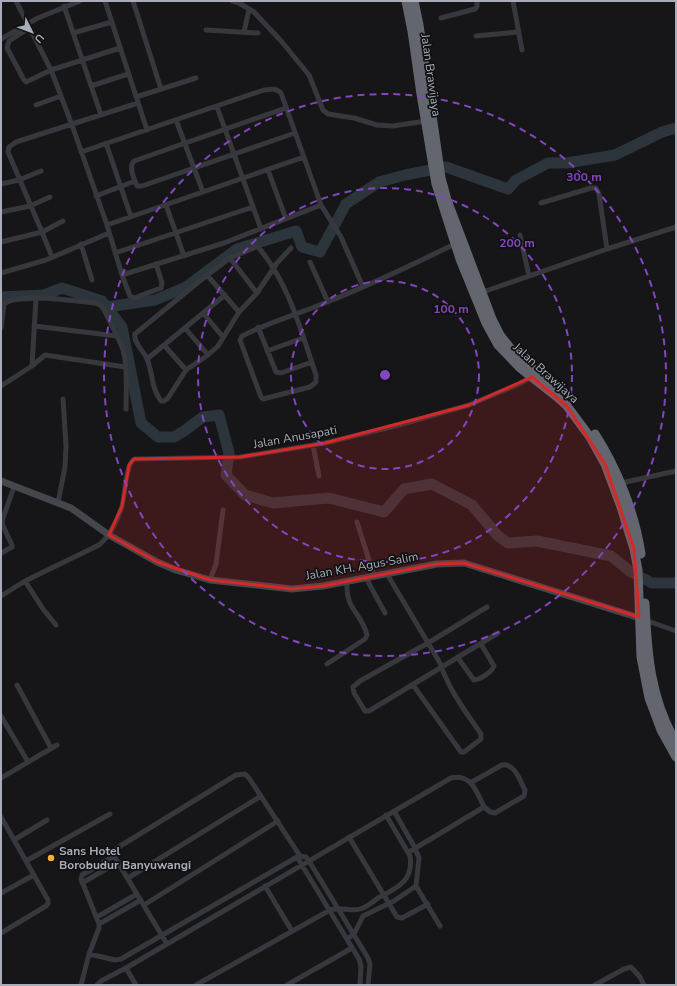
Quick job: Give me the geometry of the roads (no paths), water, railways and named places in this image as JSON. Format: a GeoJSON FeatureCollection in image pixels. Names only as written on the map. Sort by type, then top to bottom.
{"type":"FeatureCollection","features":[{"type":"Feature","properties":{"kind":"highway","name":"Jalan Brawijaya"},"geometry":{"type":"LineString","coordinates":[[406,1],[426,121],[435,156]]}},
{"type":"Feature","properties":{"kind":"highway","name":"Jalan Brawijaya"},"geometry":{"type":"LineString","coordinates":[[414,1],[420,32],[438,178],[444,210],[455,244],[478,294],[505,343],[534,375],[567,406],[590,437],[604,461],[614,485],[640,570]]}},
{"type":"Feature","properties":{"kind":"highway","name":"Jalan Brawijaya"},"geometry":{"type":"LineString","coordinates":[[438,178],[447,200],[478,294]]}},
{"type":"Feature","properties":{"kind":"highway","name":"Jalan Brawijaya"},"geometry":{"type":"LineString","coordinates":[[534,375],[556,388],[577,408],[606,453],[620,483],[638,539],[642,619],[641,657],[649,698],[661,730],[676,757]]}},
{"type":"Feature","properties":{"kind":"highway","name":"Jalan Brawijaya"},"geometry":{"type":"LineString","coordinates":[[642,619],[652,683],[662,716],[676,742]]}},
{"type":"Feature","properties":{"kind":"street"},"geometry":{"type":"LineString","coordinates":[[16,1],[51,70],[72,125],[96,196],[108,225],[122,275],[129,294],[134,298],[161,288],[162,283],[156,264]]}},
{"type":"Feature","properties":{"kind":"street"},"geometry":{"type":"LineString","coordinates":[[80,1],[67,4],[38,18],[8,41],[7,48],[25,82],[51,70],[120,48]]}},
{"type":"Feature","properties":{"kind":"street"},"geometry":{"type":"LineString","coordinates":[[105,1],[147,130]]}},
{"type":"Feature","properties":{"kind":"street"},"geometry":{"type":"LineString","coordinates":[[134,1],[161,89]]}},
{"type":"Feature","properties":{"kind":"street"},"geometry":{"type":"LineString","coordinates":[[232,1],[239,2],[261,18],[310,75],[323,110],[328,114],[354,118],[377,125],[393,126],[426,121]]}},
{"type":"Feature","properties":{"kind":"street"},"geometry":{"type":"LineString","coordinates":[[440,18],[475,9],[477,6],[477,1]]}},
{"type":"Feature","properties":{"kind":"street"},"geometry":{"type":"LineString","coordinates":[[513,1],[522,50]]}},
{"type":"Feature","properties":{"kind":"street"},"geometry":{"type":"LineString","coordinates":[[67,4],[73,34],[101,115]]}},
{"type":"Feature","properties":{"kind":"street"},"geometry":{"type":"LineString","coordinates":[[244,32],[249,8]]}},
{"type":"Feature","properties":{"kind":"street"},"geometry":{"type":"LineString","coordinates":[[73,34],[112,22]]}},
{"type":"Feature","properties":{"kind":"street"},"geometry":{"type":"LineString","coordinates":[[1,39],[28,26]]}},
{"type":"Feature","properties":{"kind":"street"},"geometry":{"type":"LineString","coordinates":[[206,30],[258,33]]}},
{"type":"Feature","properties":{"kind":"street"},"geometry":{"type":"LineString","coordinates":[[476,36],[518,32]]}},
{"type":"Feature","properties":{"kind":"street"},"geometry":{"type":"LineString","coordinates":[[91,86],[128,74]]}},
{"type":"Feature","properties":{"kind":"street"},"geometry":{"type":"LineString","coordinates":[[136,97],[196,78]]}},
{"type":"Feature","properties":{"kind":"street"},"geometry":{"type":"LineString","coordinates":[[81,152],[264,90],[278,90],[281,93],[321,205],[341,238],[363,287]]}},
{"type":"Feature","properties":{"kind":"street"},"geometry":{"type":"LineString","coordinates":[[36,105],[61,96]]}},
{"type":"Feature","properties":{"kind":"street"},"geometry":{"type":"LineString","coordinates":[[52,257],[8,152],[9,147],[11,145],[138,103]]}},
{"type":"Feature","properties":{"kind":"street"},"geometry":{"type":"LineString","coordinates":[[217,107],[261,229]]}},
{"type":"Feature","properties":{"kind":"street"},"geometry":{"type":"LineString","coordinates":[[286,108],[134,161],[131,167],[135,181],[137,186],[142,186],[295,133]]}},
{"type":"Feature","properties":{"kind":"street"},"geometry":{"type":"LineString","coordinates":[[176,120],[203,192]]}},
{"type":"Feature","properties":{"kind":"street"},"geometry":{"type":"LineString","coordinates":[[106,143],[131,217]]}},
{"type":"Feature","properties":{"kind":"street"},"geometry":{"type":"LineString","coordinates":[[108,225],[304,157]]}},
{"type":"Feature","properties":{"kind":"street"},"geometry":{"type":"LineString","coordinates":[[268,170],[286,219]]}},
{"type":"Feature","properties":{"kind":"street"},"geometry":{"type":"LineString","coordinates":[[1,184],[19,180],[41,171]]}},
{"type":"Feature","properties":{"kind":"street"},"geometry":{"type":"LineString","coordinates":[[96,196],[135,181]]}},
{"type":"Feature","properties":{"kind":"street"},"geometry":{"type":"LineString","coordinates":[[541,203],[591,188],[596,188],[599,194],[607,249]]}},
{"type":"Feature","properties":{"kind":"street"},"geometry":{"type":"LineString","coordinates":[[1,212],[30,206],[50,197]]}},
{"type":"Feature","properties":{"kind":"street"},"geometry":{"type":"LineString","coordinates":[[166,205],[184,256]]}},
{"type":"Feature","properties":{"kind":"street"},"geometry":{"type":"LineString","coordinates":[[122,275],[224,243],[321,205]]}},
{"type":"Feature","properties":{"kind":"street"},"geometry":{"type":"LineString","coordinates":[[115,253],[253,208]]}},
{"type":"Feature","properties":{"kind":"street"},"geometry":{"type":"LineString","coordinates":[[1,242],[42,232],[63,221]]}},
{"type":"Feature","properties":{"kind":"street"},"geometry":{"type":"LineString","coordinates":[[478,294],[607,249],[676,227]]}},
{"type":"Feature","properties":{"kind":"street"},"geometry":{"type":"LineString","coordinates":[[1,272],[52,257],[109,232]]}},
{"type":"Feature","properties":{"kind":"street"},"geometry":{"type":"LineString","coordinates":[[520,235],[530,276]]}},
{"type":"Feature","properties":{"kind":"street"},"geometry":{"type":"LineString","coordinates":[[81,244],[92,280]]}},
{"type":"Feature","properties":{"kind":"street"},"geometry":{"type":"LineString","coordinates":[[291,248],[273,268],[257,293],[239,312],[218,346],[186,370],[168,398],[162,401],[157,396],[148,359],[135,338],[135,334],[206,275],[230,258],[257,247],[267,258],[273,268],[282,282],[295,314],[316,375],[316,382],[310,387],[279,396],[262,399],[240,340],[242,336],[258,327],[295,314],[328,302],[363,287],[455,244]]}},
{"type":"Feature","properties":{"kind":"street"},"geometry":{"type":"LineString","coordinates":[[230,258],[257,293]]}},
{"type":"Feature","properties":{"kind":"street"},"geometry":{"type":"LineString","coordinates":[[310,262],[328,302]]}},
{"type":"Feature","properties":{"kind":"street"},"geometry":{"type":"LineString","coordinates":[[206,275],[239,312]]}},
{"type":"Feature","properties":{"kind":"street"},"geometry":{"type":"LineString","coordinates":[[148,359],[225,295]]}},
{"type":"Feature","properties":{"kind":"street"},"geometry":{"type":"LineString","coordinates":[[1,328],[5,302],[12,300],[41,297],[100,305],[103,308],[124,351],[126,409]]}},
{"type":"Feature","properties":{"kind":"street"},"geometry":{"type":"LineString","coordinates":[[32,366],[36,298]]}},
{"type":"Feature","properties":{"kind":"street"},"geometry":{"type":"LineString","coordinates":[[203,313],[224,336]]}},
{"type":"Feature","properties":{"kind":"street"},"geometry":{"type":"LineString","coordinates":[[34,326],[117,336]]}},
{"type":"Feature","properties":{"kind":"street"},"geometry":{"type":"LineString","coordinates":[[258,327],[275,371],[278,373],[312,362]]}},
{"type":"Feature","properties":{"kind":"street"},"geometry":{"type":"LineString","coordinates":[[185,328],[208,355]]}},
{"type":"Feature","properties":{"kind":"street"},"geometry":{"type":"LineString","coordinates":[[267,350],[303,338]]}},
{"type":"Feature","properties":{"kind":"street"},"geometry":{"type":"LineString","coordinates":[[164,345],[186,370]]}},
{"type":"Feature","properties":{"kind":"street"},"geometry":{"type":"LineString","coordinates":[[33,354],[125,367]]}},
{"type":"Feature","properties":{"kind":"street"},"geometry":{"type":"LineString","coordinates":[[1,386],[32,366],[45,355]]}},
{"type":"Feature","properties":{"kind":"street","name":"Jalan Anusapati"},"geometry":{"type":"LineString","coordinates":[[109,535],[116,523],[122,506],[131,461],[139,458],[240,457],[312,445],[395,426],[469,405],[520,384],[534,375]]}},
{"type":"Feature","properties":{"kind":"street"},"geometry":{"type":"LineString","coordinates":[[58,503],[65,468],[66,446],[63,399]]}},
{"type":"Feature","properties":{"kind":"street"},"geometry":{"type":"LineString","coordinates":[[312,445],[319,476]]}},
{"type":"Feature","properties":{"kind":"street"},"geometry":{"type":"LineString","coordinates":[[620,483],[676,471]]}},
{"type":"Feature","properties":{"kind":"street","name":"Jalan KH. Agus Salim"},"geometry":{"type":"LineString","coordinates":[[1,481],[76,511],[109,535],[157,562],[176,570],[210,580],[292,589],[347,582],[437,564],[464,563],[642,619]]}},
{"type":"Feature","properties":{"kind":"street"},"geometry":{"type":"LineString","coordinates":[[1,553],[12,547],[2,521],[14,487]]}},
{"type":"Feature","properties":{"kind":"street"},"geometry":{"type":"LineString","coordinates":[[210,580],[216,564],[223,510]]}},
{"type":"Feature","properties":{"kind":"street"},"geometry":{"type":"LineString","coordinates":[[357,522],[370,577],[385,613]]}},
{"type":"Feature","properties":{"kind":"street"},"geometry":{"type":"LineString","coordinates":[[1,596],[25,581],[99,546],[109,535]]}},
{"type":"Feature","properties":{"kind":"street"},"geometry":{"type":"LineString","coordinates":[[387,574],[428,643],[454,694],[481,737],[481,740],[464,752],[461,752],[413,685]]}},
{"type":"Feature","properties":{"kind":"street"},"geometry":{"type":"LineString","coordinates":[[25,581],[43,609],[56,625]]}},
{"type":"Feature","properties":{"kind":"street"},"geometry":{"type":"LineString","coordinates":[[327,664],[365,639],[368,635],[348,601],[346,592],[347,582]]}},
{"type":"Feature","properties":{"kind":"street"},"geometry":{"type":"LineString","coordinates":[[487,607],[428,643],[360,681],[354,685],[353,690],[365,711],[367,711],[498,633]]}},
{"type":"Feature","properties":{"kind":"street"},"geometry":{"type":"LineString","coordinates":[[642,619],[676,631]]}},
{"type":"Feature","properties":{"kind":"street"},"geometry":{"type":"LineString","coordinates":[[458,658],[474,680],[482,677],[492,670],[494,666],[481,644]]}},
{"type":"Feature","properties":{"kind":"street"},"geometry":{"type":"LineString","coordinates":[[17,685],[51,748]]}},
{"type":"Feature","properties":{"kind":"street"},"geometry":{"type":"LineString","coordinates":[[1,716],[28,762]]}},
{"type":"Feature","properties":{"kind":"street"},"geometry":{"type":"LineString","coordinates":[[1,778],[57,745]]}},
{"type":"Feature","properties":{"kind":"street"},"geometry":{"type":"LineString","coordinates":[[97,985],[101,981],[126,968],[451,778],[461,777],[472,782],[484,807],[490,812],[495,813],[524,796],[525,790],[512,768],[508,765],[502,765],[472,782]]}},
{"type":"Feature","properties":{"kind":"street"},"geometry":{"type":"LineString","coordinates":[[81,985],[99,924],[82,883],[82,875],[114,856],[117,848],[236,774],[245,774],[249,778],[278,821],[359,959],[361,966],[360,985]]}},
{"type":"Feature","properties":{"kind":"street"},"geometry":{"type":"LineString","coordinates":[[128,878],[261,796]]}},
{"type":"Feature","properties":{"kind":"street"},"geometry":{"type":"LineString","coordinates":[[409,852],[484,807]]}},
{"type":"Feature","properties":{"kind":"street"},"geometry":{"type":"LineString","coordinates":[[394,811],[419,858],[416,886],[440,926]]}},
{"type":"Feature","properties":{"kind":"street"},"geometry":{"type":"LineString","coordinates":[[26,861],[110,814]]}},
{"type":"Feature","properties":{"kind":"street"},"geometry":{"type":"LineString","coordinates":[[196,985],[330,910],[337,907],[359,910],[399,887],[406,881],[411,862],[409,852],[386,815]]}},
{"type":"Feature","properties":{"kind":"street"},"geometry":{"type":"LineString","coordinates":[[1,817],[48,900],[46,906],[1,933]]}},
{"type":"Feature","properties":{"kind":"street"},"geometry":{"type":"LineString","coordinates":[[14,840],[48,820]]}},
{"type":"Feature","properties":{"kind":"street"},"geometry":{"type":"LineString","coordinates":[[99,924],[142,903],[278,821]]}},
{"type":"Feature","properties":{"kind":"street"},"geometry":{"type":"LineString","coordinates":[[349,837],[383,896],[398,918],[428,904]]}},
{"type":"Feature","properties":{"kind":"street"},"geometry":{"type":"LineString","coordinates":[[114,856],[167,944]]}},
{"type":"Feature","properties":{"kind":"street"},"geometry":{"type":"LineString","coordinates":[[89,954],[115,960],[121,959],[298,857],[306,857],[368,958],[370,964],[368,985]]}},
{"type":"Feature","properties":{"kind":"street"},"geometry":{"type":"LineString","coordinates":[[82,883],[118,862]]}},
{"type":"Feature","properties":{"kind":"street"},"geometry":{"type":"LineString","coordinates":[[1,893],[34,875]]}},
{"type":"Feature","properties":{"kind":"street"},"geometry":{"type":"LineString","coordinates":[[265,886],[292,931]]}},
{"type":"Feature","properties":{"kind":"street"},"geometry":{"type":"LineString","coordinates":[[347,939],[354,934],[363,916],[388,904],[416,886]]}},
{"type":"Feature","properties":{"kind":"street"},"geometry":{"type":"LineString","coordinates":[[97,917],[137,894]]}},
{"type":"Feature","properties":{"kind":"street"},"geometry":{"type":"LineString","coordinates":[[359,910],[363,916]]}},
{"type":"Feature","properties":{"kind":"street"},"geometry":{"type":"LineString","coordinates":[[287,985],[352,948]]}},
{"type":"Feature","properties":{"kind":"street"},"geometry":{"type":"LineString","coordinates":[[595,985],[624,969],[632,967],[638,973],[644,985]]}},
{"type":"Feature","properties":{"kind":"street"},"geometry":{"type":"LineString","coordinates":[[126,968],[136,985]]}},
{"type":"Feature","properties":{"kind":"waterway"},"geometry":{"type":"LineString","coordinates":[[107,307],[155,300],[186,287],[237,249],[296,231],[302,247],[320,252],[346,204],[379,182],[446,167],[508,189],[516,180],[548,163],[567,163],[615,155],[662,132],[676,128]]}},
{"type":"Feature","properties":{"kind":"waterway"},"geometry":{"type":"LineString","coordinates":[[1,297],[44,295],[62,288],[102,301],[122,327],[141,423],[158,437],[174,437],[203,417],[219,415],[229,453],[226,475],[245,495],[273,503],[329,498],[384,512],[404,489],[432,484],[472,505],[497,535],[508,543],[537,541],[611,556],[631,572],[652,583],[676,583]]}},
{"type":"Feature","properties":{"kind":"place","name":"Sans Hotel Borobudur Banyuwangi"},"geometry":{"type":"Point","coordinates":[51,858]}}]}
